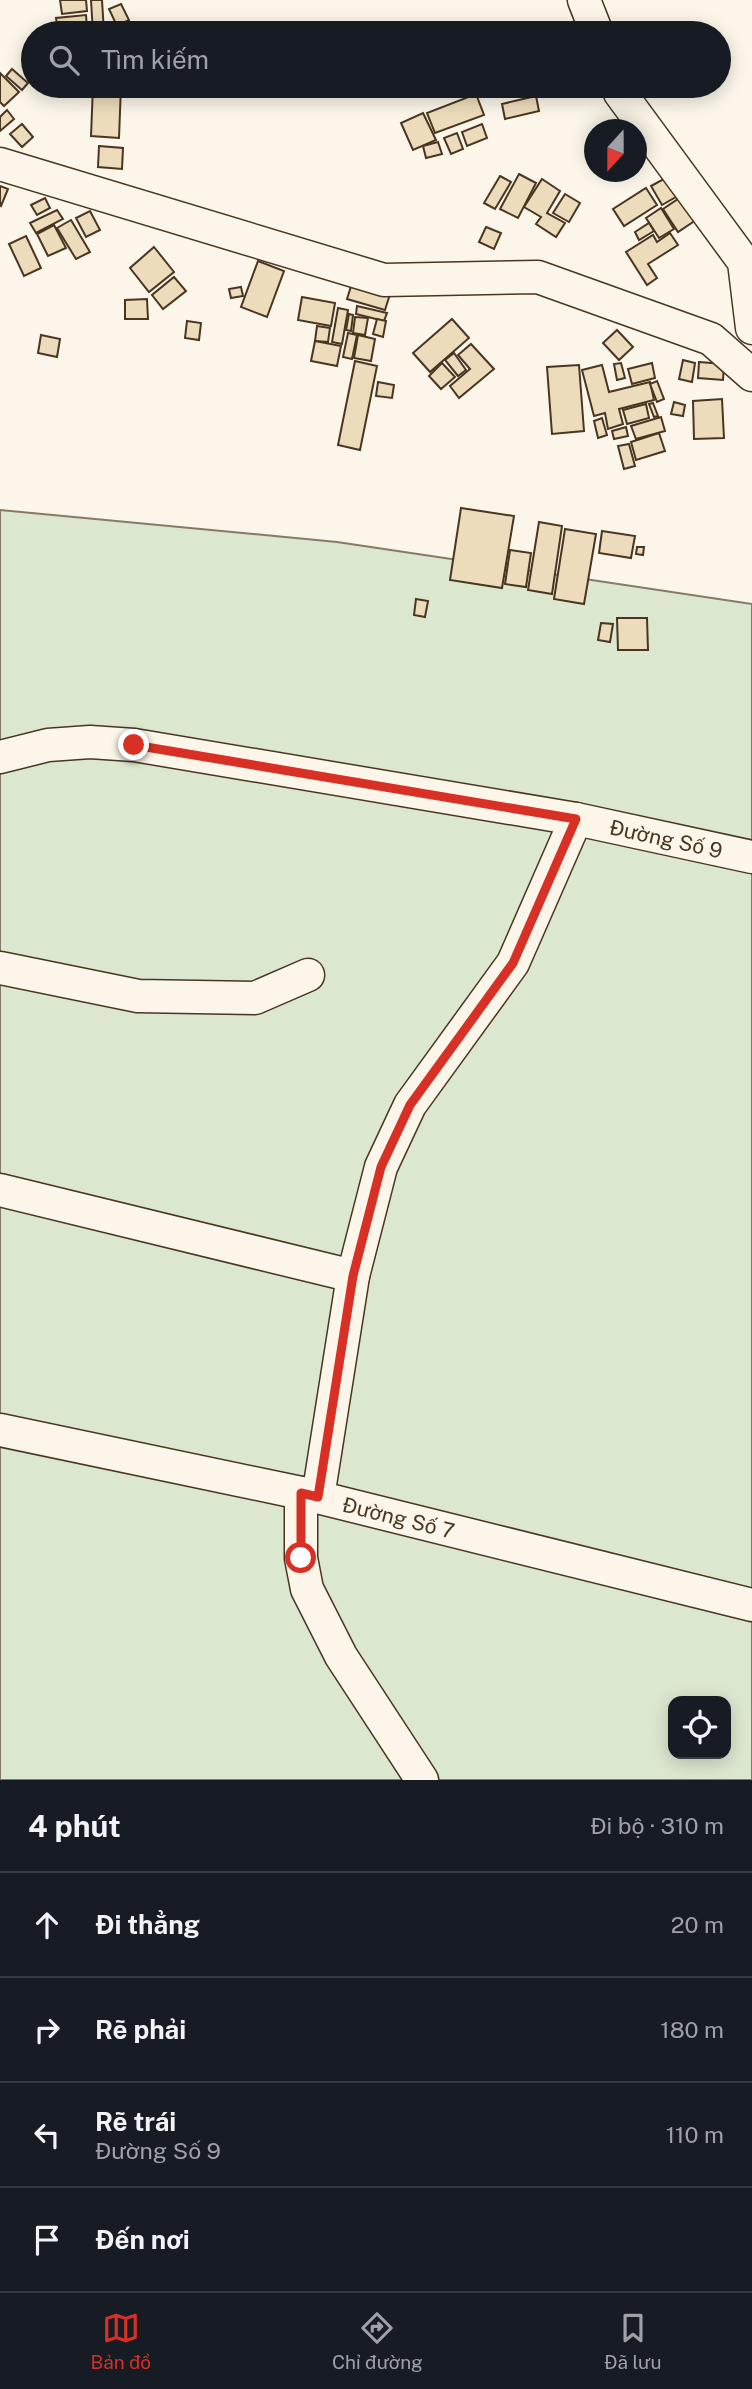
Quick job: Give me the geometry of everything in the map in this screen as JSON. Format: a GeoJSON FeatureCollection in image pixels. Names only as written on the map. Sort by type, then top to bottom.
{"type":"FeatureCollection","features":[{"type":"Feature","properties":{"kind":"street"},"geometry":{"type":"LineString","coordinates":[[584,0],[592,21]]}},
{"type":"Feature","properties":{"kind":"street"},"geometry":{"type":"LineString","coordinates":[[624,98],[744,262],[752,328]]}},
{"type":"Feature","properties":{"kind":"street"},"geometry":{"type":"LineString","coordinates":[[0,164],[384,280],[538,277],[711,339],[752,375]]}},
{"type":"Feature","properties":{"kind":"street","name":"Đường Số 9"},"geometry":{"type":"LineString","coordinates":[[0,757],[48,745],[90,742],[134,745],[576,819],[752,857]]}},
{"type":"Feature","properties":{"kind":"street"},"geometry":{"type":"LineString","coordinates":[[422,1780],[341,1656],[307,1589],[301,1558],[309,1495],[353,1276],[381,1167],[410,1105],[513,963],[576,819]]}},
{"type":"Feature","properties":{"kind":"street"},"geometry":{"type":"LineString","coordinates":[[0,968],[138,996],[255,998],[308,975]]}},
{"type":"Feature","properties":{"kind":"street"},"geometry":{"type":"LineString","coordinates":[[0,1190],[353,1276]]}},
{"type":"Feature","properties":{"kind":"street","name":"Đường Số 7"},"geometry":{"type":"LineString","coordinates":[[0,1430],[309,1495],[752,1605]]}},
{"type":"Feature","properties":{"kind":"green space"},"geometry":{"type":"Polygon","coordinates":[[[0,510],[337,542],[752,604],[752,1780],[0,1780],[0,510]]]}},
{"type":"Feature","properties":{"kind":"building"},"geometry":{"type":"Polygon","coordinates":[[[60,0],[86,0],[87,11],[62,14],[60,0]]]}},
{"type":"Feature","properties":{"kind":"building"},"geometry":{"type":"Polygon","coordinates":[[[91,0],[102,0],[103,21],[92,21],[91,0]]]}},
{"type":"Feature","properties":{"kind":"building"},"geometry":{"type":"Polygon","coordinates":[[[121,4],[129,20],[115,21],[109,9],[121,4]]]}},
{"type":"Feature","properties":{"kind":"building"},"geometry":{"type":"Polygon","coordinates":[[[86,15],[86,21],[56,21],[56,18],[86,15]]]}},
{"type":"Feature","properties":{"kind":"building"},"geometry":{"type":"Polygon","coordinates":[[[12,69],[21,77],[21,89],[6,76],[12,69]]]}},
{"type":"Feature","properties":{"kind":"building"},"geometry":{"type":"Polygon","coordinates":[[[0,73],[19,92],[4,106],[0,102],[0,73]]]}},
{"type":"Feature","properties":{"kind":"building"},"geometry":{"type":"Polygon","coordinates":[[[93,98],[121,98],[119,138],[91,136],[93,98]]]}},
{"type":"Feature","properties":{"kind":"building"},"geometry":{"type":"Polygon","coordinates":[[[466,98],[478,98],[484,115],[435,133],[427,113],[466,98]]]}},
{"type":"Feature","properties":{"kind":"building"},"geometry":{"type":"Polygon","coordinates":[[[536,98],[539,111],[505,119],[502,104],[536,98]]]}},
{"type":"Feature","properties":{"kind":"building"},"geometry":{"type":"Polygon","coordinates":[[[7,110],[14,119],[0,131],[0,117],[7,110]]]}},
{"type":"Feature","properties":{"kind":"building"},"geometry":{"type":"Polygon","coordinates":[[[423,113],[436,140],[413,150],[401,123],[423,113]]]}},
{"type":"Feature","properties":{"kind":"building"},"geometry":{"type":"Polygon","coordinates":[[[22,124],[33,137],[22,147],[10,134],[22,124]]]}},
{"type":"Feature","properties":{"kind":"building"},"geometry":{"type":"Polygon","coordinates":[[[482,124],[487,138],[467,146],[462,132],[482,124]]]}},
{"type":"Feature","properties":{"kind":"building"},"geometry":{"type":"Polygon","coordinates":[[[457,133],[463,149],[451,154],[444,138],[457,133]]]}},
{"type":"Feature","properties":{"kind":"building"},"geometry":{"type":"Polygon","coordinates":[[[438,142],[442,154],[426,158],[423,146],[438,142]]]}},
{"type":"Feature","properties":{"kind":"building"},"geometry":{"type":"Polygon","coordinates":[[[99,146],[123,148],[122,169],[98,167],[99,146]]]}},
{"type":"Feature","properties":{"kind":"building"},"geometry":{"type":"Polygon","coordinates":[[[519,174],[536,183],[518,218],[500,209],[519,174]]]}},
{"type":"Feature","properties":{"kind":"building"},"geometry":{"type":"Polygon","coordinates":[[[671,175],[681,194],[662,205],[651,186],[671,175]]]}},
{"type":"Feature","properties":{"kind":"building"},"geometry":{"type":"Polygon","coordinates":[[[500,176],[511,182],[495,209],[484,203],[500,176]]]}},
{"type":"Feature","properties":{"kind":"building"},"geometry":{"type":"Polygon","coordinates":[[[542,179],[560,191],[547,213],[565,223],[556,237],[536,224],[541,217],[524,207],[542,179]]]}},
{"type":"Feature","properties":{"kind":"building"},"geometry":{"type":"Polygon","coordinates":[[[0,186],[8,189],[1,206],[0,205],[0,186]]]}},
{"type":"Feature","properties":{"kind":"building"},"geometry":{"type":"Polygon","coordinates":[[[646,188],[657,205],[624,226],[613,209],[646,188]]]}},
{"type":"Feature","properties":{"kind":"building"},"geometry":{"type":"Polygon","coordinates":[[[565,194],[580,203],[569,222],[553,213],[565,194]]]}},
{"type":"Feature","properties":{"kind":"building"},"geometry":{"type":"Polygon","coordinates":[[[684,195],[699,218],[678,232],[663,209],[684,195]]]}},
{"type":"Feature","properties":{"kind":"building"},"geometry":{"type":"Polygon","coordinates":[[[45,198],[50,208],[37,215],[31,205],[45,198]]]}},
{"type":"Feature","properties":{"kind":"building"},"geometry":{"type":"Polygon","coordinates":[[[661,208],[674,229],[659,238],[646,218],[661,208]]]}},
{"type":"Feature","properties":{"kind":"building"},"geometry":{"type":"Polygon","coordinates":[[[57,210],[63,219],[36,233],[30,223],[57,210]]]}},
{"type":"Feature","properties":{"kind":"building"},"geometry":{"type":"Polygon","coordinates":[[[90,211],[100,230],[86,237],[76,218],[90,211]]]}},
{"type":"Feature","properties":{"kind":"building"},"geometry":{"type":"Polygon","coordinates":[[[71,220],[90,252],[76,259],[57,228],[71,220]]]}},
{"type":"Feature","properties":{"kind":"building"},"geometry":{"type":"Polygon","coordinates":[[[649,223],[654,231],[639,240],[635,232],[649,223]]]}},
{"type":"Feature","properties":{"kind":"building"},"geometry":{"type":"Polygon","coordinates":[[[54,225],[66,248],[48,256],[37,234],[54,225]]]}},
{"type":"Feature","properties":{"kind":"building"},"geometry":{"type":"Polygon","coordinates":[[[486,227],[501,233],[494,249],[479,242],[486,227]]]}},
{"type":"Feature","properties":{"kind":"building"},"geometry":{"type":"Polygon","coordinates":[[[670,233],[678,245],[648,264],[657,278],[647,285],[626,252],[653,235],[657,242],[670,233]]]}},
{"type":"Feature","properties":{"kind":"building"},"geometry":{"type":"Polygon","coordinates":[[[26,236],[41,268],[24,276],[9,244],[26,236]]]}},
{"type":"Feature","properties":{"kind":"building"},"geometry":{"type":"Polygon","coordinates":[[[154,247],[174,272],[149,292],[130,268],[154,247]]]}},
{"type":"Feature","properties":{"kind":"building"},"geometry":{"type":"Polygon","coordinates":[[[258,261],[284,271],[267,317],[241,307],[258,261]]]}},
{"type":"Feature","properties":{"kind":"building"},"geometry":{"type":"Polygon","coordinates":[[[174,277],[186,291],[163,309],[152,295],[174,277]]]}},
{"type":"Feature","properties":{"kind":"building"},"geometry":{"type":"Polygon","coordinates":[[[353,280],[391,291],[385,310],[347,299],[353,280]]]}},
{"type":"Feature","properties":{"kind":"building"},"geometry":{"type":"Polygon","coordinates":[[[241,287],[243,296],[231,298],[229,289],[241,287]]]}},
{"type":"Feature","properties":{"kind":"building"},"geometry":{"type":"Polygon","coordinates":[[[302,297],[335,303],[331,326],[298,320],[302,297]]]}},
{"type":"Feature","properties":{"kind":"building"},"geometry":{"type":"Polygon","coordinates":[[[147,299],[148,319],[125,319],[125,300],[147,299]]]}},
{"type":"Feature","properties":{"kind":"building"},"geometry":{"type":"Polygon","coordinates":[[[357,306],[387,313],[384,321],[356,314],[357,306]]]}},
{"type":"Feature","properties":{"kind":"building"},"geometry":{"type":"Polygon","coordinates":[[[338,308],[348,310],[342,344],[332,342],[338,308]]]}},
{"type":"Feature","properties":{"kind":"building"},"geometry":{"type":"Polygon","coordinates":[[[349,314],[353,315],[351,331],[346,330],[349,314]]]}},
{"type":"Feature","properties":{"kind":"building"},"geometry":{"type":"Polygon","coordinates":[[[355,317],[368,318],[365,335],[353,333],[355,317]]]}},
{"type":"Feature","properties":{"kind":"building"},"geometry":{"type":"Polygon","coordinates":[[[377,319],[386,321],[383,337],[373,334],[377,319]]]}},
{"type":"Feature","properties":{"kind":"building"},"geometry":{"type":"Polygon","coordinates":[[[452,319],[469,338],[430,372],[413,353],[452,319]]]}},
{"type":"Feature","properties":{"kind":"building"},"geometry":{"type":"Polygon","coordinates":[[[187,321],[201,323],[199,340],[185,338],[187,321]]]}},
{"type":"Feature","properties":{"kind":"building"},"geometry":{"type":"Polygon","coordinates":[[[317,326],[330,328],[328,342],[315,341],[317,326]]]}},
{"type":"Feature","properties":{"kind":"building"},"geometry":{"type":"Polygon","coordinates":[[[617,330],[633,347],[619,360],[603,343],[617,330]]]}},
{"type":"Feature","properties":{"kind":"building"},"geometry":{"type":"Polygon","coordinates":[[[348,333],[357,335],[352,359],[343,357],[348,333]]]}},
{"type":"Feature","properties":{"kind":"building"},"geometry":{"type":"Polygon","coordinates":[[[41,335],[60,339],[57,357],[38,353],[41,335]]]}},
{"type":"Feature","properties":{"kind":"building"},"geometry":{"type":"Polygon","coordinates":[[[358,335],[375,339],[371,361],[354,358],[358,335]]]}},
{"type":"Feature","properties":{"kind":"building"},"geometry":{"type":"Polygon","coordinates":[[[315,341],[341,346],[337,366],[311,361],[315,341]]]}},
{"type":"Feature","properties":{"kind":"building"},"geometry":{"type":"Polygon","coordinates":[[[471,344],[494,369],[459,398],[450,386],[470,369],[458,355],[471,344]]]}},
{"type":"Feature","properties":{"kind":"building"},"geometry":{"type":"Polygon","coordinates":[[[454,353],[466,370],[458,376],[445,360],[454,353]]]}},
{"type":"Feature","properties":{"kind":"building"},"geometry":{"type":"Polygon","coordinates":[[[683,360],[695,363],[692,382],[679,379],[683,360]]]}},
{"type":"Feature","properties":{"kind":"building"},"geometry":{"type":"Polygon","coordinates":[[[355,361],[377,366],[360,450],[338,445],[355,361]]]}},
{"type":"Feature","properties":{"kind":"building"},"geometry":{"type":"Polygon","coordinates":[[[699,362],[724,364],[723,380],[698,378],[699,362]]]}},
{"type":"Feature","properties":{"kind":"building"},"geometry":{"type":"Polygon","coordinates":[[[442,363],[455,377],[441,389],[429,376],[442,363]]]}},
{"type":"Feature","properties":{"kind":"building"},"geometry":{"type":"Polygon","coordinates":[[[621,363],[625,378],[617,380],[614,364],[621,363]]]}},
{"type":"Feature","properties":{"kind":"building"},"geometry":{"type":"Polygon","coordinates":[[[652,363],[655,378],[632,384],[628,369],[652,363]]]}},
{"type":"Feature","properties":{"kind":"building"},"geometry":{"type":"Polygon","coordinates":[[[579,365],[584,431],[552,434],[547,367],[579,365]]]}},
{"type":"Feature","properties":{"kind":"building"},"geometry":{"type":"Polygon","coordinates":[[[602,365],[609,392],[650,382],[654,400],[619,409],[623,424],[608,429],[605,413],[594,416],[582,370],[602,365]]]}},
{"type":"Feature","properties":{"kind":"building"},"geometry":{"type":"Polygon","coordinates":[[[657,381],[664,399],[657,402],[650,384],[657,381]]]}},
{"type":"Feature","properties":{"kind":"building"},"geometry":{"type":"Polygon","coordinates":[[[378,382],[394,385],[392,398],[376,396],[378,382]]]}},
{"type":"Feature","properties":{"kind":"building"},"geometry":{"type":"Polygon","coordinates":[[[722,399],[724,438],[694,439],[693,401],[722,399]]]}},
{"type":"Feature","properties":{"kind":"building"},"geometry":{"type":"Polygon","coordinates":[[[674,402],[685,405],[683,416],[671,414],[674,402]]]}},
{"type":"Feature","properties":{"kind":"building"},"geometry":{"type":"Polygon","coordinates":[[[653,403],[658,416],[654,417],[649,404],[653,403]]]}},
{"type":"Feature","properties":{"kind":"building"},"geometry":{"type":"Polygon","coordinates":[[[646,404],[649,418],[627,424],[623,410],[646,404]]]}},
{"type":"Feature","properties":{"kind":"building"},"geometry":{"type":"Polygon","coordinates":[[[661,417],[665,431],[636,439],[631,426],[661,417]]]}},
{"type":"Feature","properties":{"kind":"building"},"geometry":{"type":"Polygon","coordinates":[[[602,418],[607,435],[598,438],[594,421],[602,418]]]}},
{"type":"Feature","properties":{"kind":"building"},"geometry":{"type":"Polygon","coordinates":[[[626,427],[628,436],[614,439],[612,431],[626,427]]]}},
{"type":"Feature","properties":{"kind":"building"},"geometry":{"type":"Polygon","coordinates":[[[659,433],[665,451],[636,460],[631,442],[659,433]]]}},
{"type":"Feature","properties":{"kind":"building"},"geometry":{"type":"Polygon","coordinates":[[[629,444],[635,466],[624,469],[618,446],[629,444]]]}},
{"type":"Feature","properties":{"kind":"building"},"geometry":{"type":"Polygon","coordinates":[[[461,508],[514,516],[502,588],[450,580],[461,508]]]}},
{"type":"Feature","properties":{"kind":"building"},"geometry":{"type":"Polygon","coordinates":[[[539,522],[562,526],[552,594],[528,590],[539,522]]]}},
{"type":"Feature","properties":{"kind":"building"},"geometry":{"type":"Polygon","coordinates":[[[565,529],[596,534],[584,604],[554,599],[565,529]]]}},
{"type":"Feature","properties":{"kind":"building"},"geometry":{"type":"Polygon","coordinates":[[[602,531],[635,536],[631,558],[599,553],[602,531]]]}},
{"type":"Feature","properties":{"kind":"building"},"geometry":{"type":"Polygon","coordinates":[[[637,547],[644,547],[643,555],[636,554],[637,547]]]}},
{"type":"Feature","properties":{"kind":"building"},"geometry":{"type":"Polygon","coordinates":[[[510,550],[531,553],[526,587],[505,584],[510,550]]]}},
{"type":"Feature","properties":{"kind":"building"},"geometry":{"type":"Polygon","coordinates":[[[416,599],[428,601],[425,617],[414,615],[416,599]]]}},
{"type":"Feature","properties":{"kind":"building"},"geometry":{"type":"Polygon","coordinates":[[[617,618],[647,618],[648,650],[618,650],[617,618]]]}},
{"type":"Feature","properties":{"kind":"building"},"geometry":{"type":"Polygon","coordinates":[[[601,623],[613,624],[610,642],[598,640],[601,623]]]}},
{"type":"Feature","properties":{"kind":"route"},"geometry":{"type":"LineString","coordinates":[[134,745],[576,819],[513,963],[410,1105],[381,1167],[353,1276],[318,1497],[301,1493],[301,1558]]}}]}
